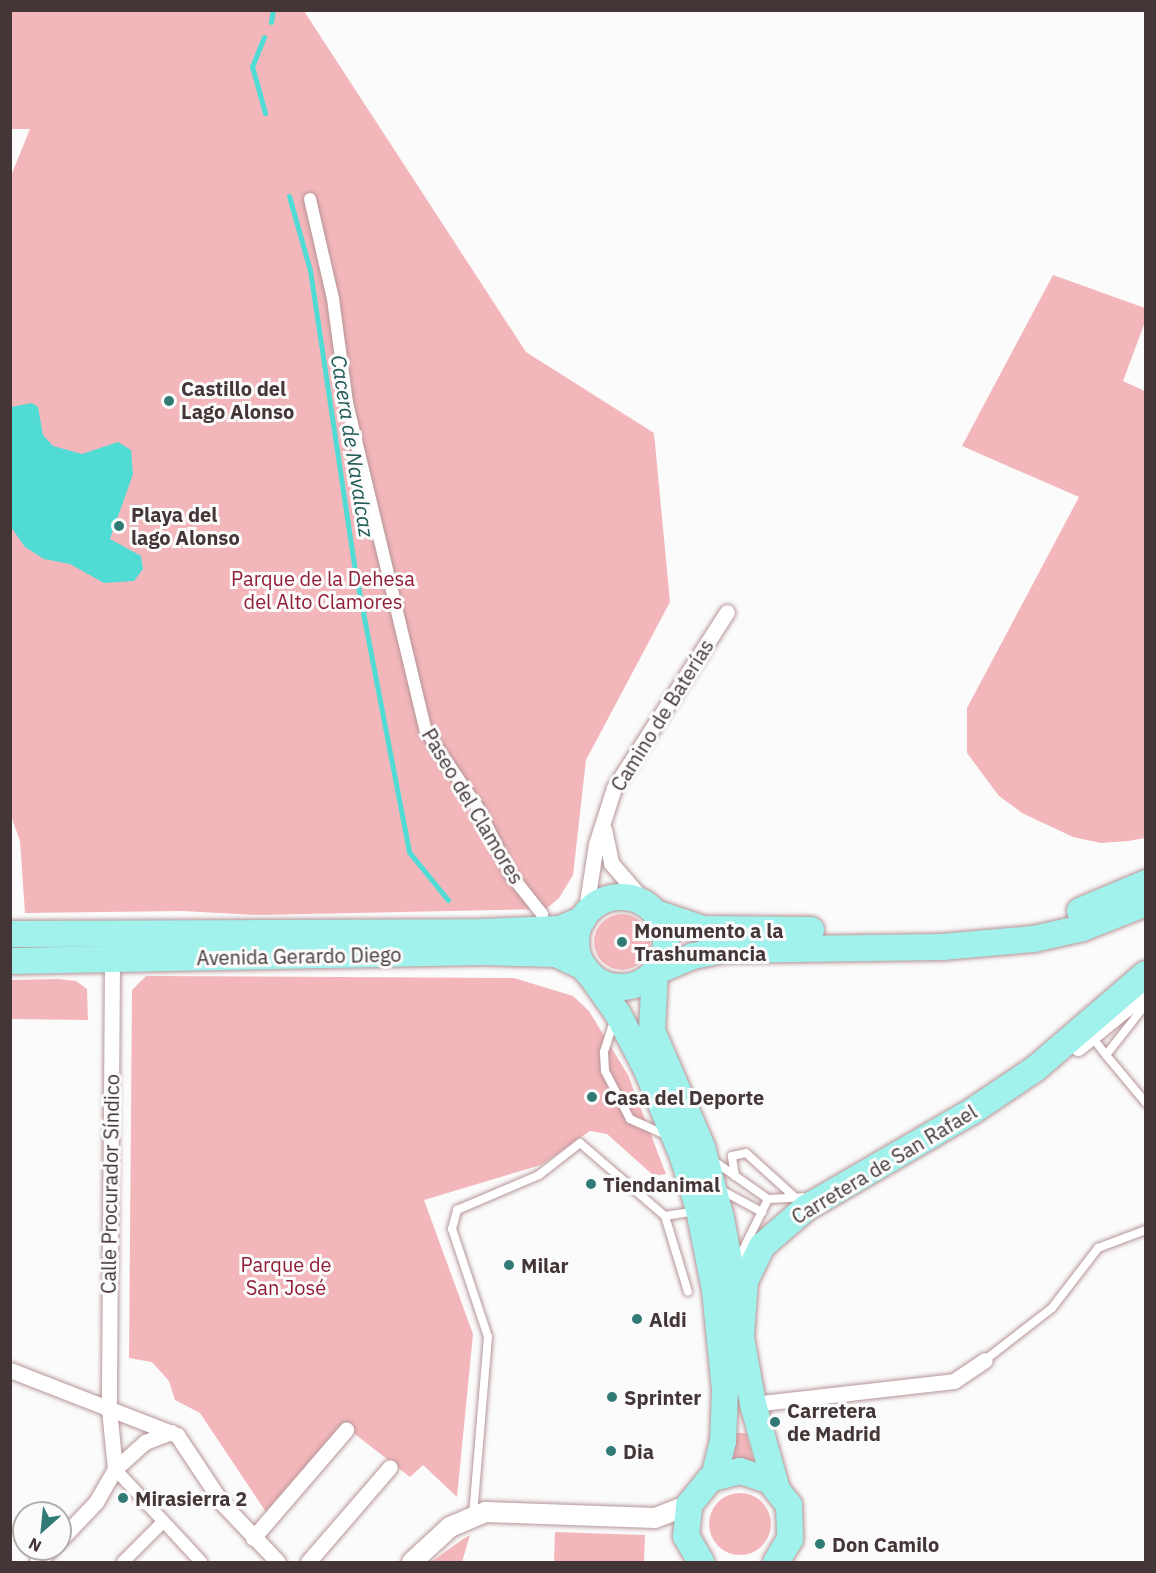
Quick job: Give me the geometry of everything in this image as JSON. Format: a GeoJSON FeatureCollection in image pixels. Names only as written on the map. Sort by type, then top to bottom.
{"type":"FeatureCollection","features":[{"type":"Feature","properties":{"kind":"main road"},"geometry":{"type":"LineString","coordinates":[[714,1476],[723,1441],[724,1390],[715,1290],[699,1210],[675,1138],[646,1068],[616,1011],[587,970],[577,943],[584,917],[601,902],[618,897],[691,928],[717,930],[990,927],[1075,912],[1146,883]]}},
{"type":"Feature","properties":{"kind":"main road"},"geometry":{"type":"LineString","coordinates":[[587,970],[602,982],[622,987],[638,984],[655,972],[693,956],[723,950],[942,946],[1034,939],[1098,924],[1146,903]]}},
{"type":"Feature","properties":{"kind":"main road"},"geometry":{"type":"LineString","coordinates":[[652,910],[666,943],[655,972],[652,1031],[722,1174],[741,1337]]}},
{"type":"Feature","properties":{"kind":"main road","name":"Avenida Gerardo Diego"},"geometry":{"type":"LineString","coordinates":[[10,934],[484,933],[560,928],[584,917]]}},
{"type":"Feature","properties":{"kind":"main road","name":"Avenida Gerardo Diego"},"geometry":{"type":"LineString","coordinates":[[10,961],[483,952],[556,954],[587,970]]}},
{"type":"Feature","properties":{"kind":"main road","name":"Carretera de San Rafael"},"geometry":{"type":"LineString","coordinates":[[790,1539],[791,1512],[776,1486],[753,1404],[741,1337],[745,1281],[754,1258],[771,1237],[806,1208],[952,1123],[1055,1054],[1146,974]]}},
{"type":"Feature","properties":{"kind":"main road"},"geometry":{"type":"LineString","coordinates":[[701,1563],[686,1532],[688,1505],[699,1488],[714,1476],[745,1471],[776,1486]]}},
{"type":"Feature","properties":{"kind":"main road"},"geometry":{"type":"LineString","coordinates":[[776,1563],[790,1539]]}},
{"type":"Feature","properties":{"kind":"main road"},"geometry":{"type":"LineString","coordinates":[[790,1539],[803,1563]]}},
{"type":"Feature","properties":{"kind":"street","name":"Paseo del Clamores"},"geometry":{"type":"LineString","coordinates":[[310,200],[333,299],[350,414],[426,731],[478,808],[511,875],[542,914]]}},
{"type":"Feature","properties":{"kind":"street","name":"Camino de Baterías"},"geometry":{"type":"LineString","coordinates":[[584,917],[596,844],[622,772],[727,612]]}},
{"type":"Feature","properties":{"kind":"street","name":"Camino de Baterías"},"geometry":{"type":"LineString","coordinates":[[604,822],[611,863],[652,910]]}},
{"type":"Feature","properties":{"kind":"street","name":"Calle Procurador Síndico"},"geometry":{"type":"LineString","coordinates":[[112,960],[109,1409],[115,1469]]}},
{"type":"Feature","properties":{"kind":"street"},"geometry":{"type":"LineString","coordinates":[[952,1123],[988,1108],[1092,1037],[1146,993]]}},
{"type":"Feature","properties":{"kind":"street"},"geometry":{"type":"LineString","coordinates":[[753,1404],[954,1381],[985,1360]]}},
{"type":"Feature","properties":{"kind":"street"},"geometry":{"type":"LineString","coordinates":[[10,1370],[171,1432],[183,1440],[222,1503],[277,1562]]}},
{"type":"Feature","properties":{"kind":"street"},"geometry":{"type":"LineString","coordinates":[[253,1538],[346,1430]]}},
{"type":"Feature","properties":{"kind":"street"},"geometry":{"type":"LineString","coordinates":[[72,1527],[96,1502],[115,1469],[144,1442],[171,1432]]}},
{"type":"Feature","properties":{"kind":"street"},"geometry":{"type":"LineString","coordinates":[[308,1563],[390,1467]]}},
{"type":"Feature","properties":{"kind":"street"},"geometry":{"type":"LineString","coordinates":[[115,1469],[201,1563]]}},
{"type":"Feature","properties":{"kind":"street"},"geometry":{"type":"LineString","coordinates":[[655,1518],[688,1505]]}},
{"type":"Feature","properties":{"kind":"street"},"geometry":{"type":"LineString","coordinates":[[412,1563],[450,1527],[473,1515],[503,1510],[655,1518],[686,1532]]}},
{"type":"Feature","properties":{"kind":"street"},"geometry":{"type":"LineString","coordinates":[[127,1562],[162,1523]]}},
{"type":"Feature","properties":{"kind":"lane"},"geometry":{"type":"LineString","coordinates":[[1106,1055],[1146,1004]]}},
{"type":"Feature","properties":{"kind":"lane"},"geometry":{"type":"LineString","coordinates":[[616,1011],[604,1053],[605,1071],[630,1119],[675,1138]]}},
{"type":"Feature","properties":{"kind":"lane"},"geometry":{"type":"LineString","coordinates":[[1092,1037],[1146,1103]]}},
{"type":"Feature","properties":{"kind":"lane"},"geometry":{"type":"LineString","coordinates":[[722,1174],[768,1199],[798,1200],[893,1147],[952,1123]]}},
{"type":"Feature","properties":{"kind":"lane"},"geometry":{"type":"LineString","coordinates":[[473,1515],[488,1337],[452,1229],[457,1210],[539,1175],[580,1143],[665,1215],[688,1292]]}},
{"type":"Feature","properties":{"kind":"lane"},"geometry":{"type":"LineString","coordinates":[[722,1174],[732,1156],[746,1153],[798,1200]]}},
{"type":"Feature","properties":{"kind":"lane"},"geometry":{"type":"LineString","coordinates":[[722,1174],[762,1212]]}},
{"type":"Feature","properties":{"kind":"lane"},"geometry":{"type":"LineString","coordinates":[[733,1272],[768,1199]]}},
{"type":"Feature","properties":{"kind":"lane"},"geometry":{"type":"LineString","coordinates":[[665,1215],[699,1210]]}},
{"type":"Feature","properties":{"kind":"lane"},"geometry":{"type":"LineString","coordinates":[[985,1360],[1052,1308],[1098,1248],[1146,1230]]}},
{"type":"Feature","properties":{"kind":"green space","name":"Parque de la Dehesa del Alto Clamores"},"geometry":{"type":"Polygon","coordinates":[[[10,11],[304,11],[526,352],[654,433],[670,602],[586,760],[573,875],[559,898],[546,909],[257,915],[182,911],[25,913],[20,841],[10,813],[10,178],[30,129],[11,129],[10,11]]]}},
{"type":"Feature","properties":{"kind":"green space"},"geometry":{"type":"Polygon","coordinates":[[[1053,275],[1145,308],[1145,322],[1123,381],[1145,391],[1145,838],[1128,841],[1101,843],[1073,837],[1022,813],[999,796],[967,753],[967,708],[1079,497],[962,446],[1053,275]]]}},
{"type":"Feature","properties":{"kind":"green space"},"geometry":{"type":"Polygon","coordinates":[[[622,914],[633,916],[642,922],[648,931],[650,942],[648,953],[642,962],[633,968],[622,970],[611,968],[602,962],[596,953],[594,942],[596,931],[602,922],[611,916],[622,914]]]}},
{"type":"Feature","properties":{"kind":"green space","name":"Parque de San José"},"geometry":{"type":"Polygon","coordinates":[[[146,976],[514,978],[573,996],[589,1011],[628,1075],[666,1174],[654,1176],[607,1134],[590,1131],[541,1165],[424,1200],[473,1334],[457,1497],[423,1465],[410,1477],[342,1424],[266,1512],[200,1413],[175,1400],[169,1381],[152,1362],[129,1358],[132,990],[146,976]]]}},
{"type":"Feature","properties":{"kind":"green space"},"geometry":{"type":"Polygon","coordinates":[[[11,980],[76,981],[87,989],[88,1020],[11,1019],[11,980]]]}},
{"type":"Feature","properties":{"kind":"green space"},"geometry":{"type":"Polygon","coordinates":[[[736,1433],[746,1433],[754,1463],[733,1462],[736,1433]]]}},
{"type":"Feature","properties":{"kind":"green space"},"geometry":{"type":"Polygon","coordinates":[[[734,1493],[746,1493],[762,1502],[769,1512],[771,1524],[769,1536],[762,1546],[746,1555],[734,1555],[723,1550],[714,1541],[709,1530],[709,1518],[714,1507],[723,1498],[734,1493]]]}},
{"type":"Feature","properties":{"kind":"green space"},"geometry":{"type":"Polygon","coordinates":[[[555,1532],[645,1535],[644,1562],[554,1562],[555,1532]]]}},
{"type":"Feature","properties":{"kind":"green space"},"geometry":{"type":"Polygon","coordinates":[[[470,1535],[462,1562],[431,1562],[463,1539],[470,1535]]]}},
{"type":"Feature","properties":{"kind":"water"},"geometry":{"type":"Polygon","coordinates":[[[32,403],[38,407],[43,435],[53,446],[82,454],[118,442],[131,450],[133,474],[110,539],[141,556],[143,569],[134,581],[104,583],[70,564],[44,559],[25,547],[11,527],[11,407],[32,403]]]}},
{"type":"Feature","properties":{"kind":"waterway","name":"Cacera de Navalcaz"},"geometry":{"type":"LineString","coordinates":[[271,22],[273,10]]}},
{"type":"Feature","properties":{"kind":"waterway","name":"Cacera de Navalcaz"},"geometry":{"type":"LineString","coordinates":[[264,37],[252,66],[265,113]]}},
{"type":"Feature","properties":{"kind":"waterway","name":"Cacera de Navalcaz"},"geometry":{"type":"LineString","coordinates":[[289,196],[310,270],[355,571],[409,852],[448,900]]}},
{"type":"Feature","properties":{"kind":"place","name":"Castillo del Lago Alonso"},"geometry":{"type":"Point","coordinates":[169,401]}},
{"type":"Feature","properties":{"kind":"place","name":"Playa del lago Alonso"},"geometry":{"type":"Point","coordinates":[119,526]}},
{"type":"Feature","properties":{"kind":"place","name":"Monumento a la Trashumancia"},"geometry":{"type":"Point","coordinates":[622,942]}},
{"type":"Feature","properties":{"kind":"place","name":"Casa del Deporte"},"geometry":{"type":"Point","coordinates":[592,1097]}},
{"type":"Feature","properties":{"kind":"place","name":"Tiendanimal"},"geometry":{"type":"Point","coordinates":[591,1184]}},
{"type":"Feature","properties":{"kind":"place","name":"Milar"},"geometry":{"type":"Point","coordinates":[509,1265]}},
{"type":"Feature","properties":{"kind":"place","name":"Aldi"},"geometry":{"type":"Point","coordinates":[637,1319]}},
{"type":"Feature","properties":{"kind":"place","name":"Sprinter"},"geometry":{"type":"Point","coordinates":[612,1397]}},
{"type":"Feature","properties":{"kind":"place","name":"Carretera de Madrid"},"geometry":{"type":"Point","coordinates":[775,1422]}},
{"type":"Feature","properties":{"kind":"place","name":"Dia"},"geometry":{"type":"Point","coordinates":[611,1451]}},
{"type":"Feature","properties":{"kind":"place","name":"Mirasierra 2"},"geometry":{"type":"Point","coordinates":[123,1498]}},
{"type":"Feature","properties":{"kind":"place","name":"Don Camilo"},"geometry":{"type":"Point","coordinates":[820,1544]}}]}
